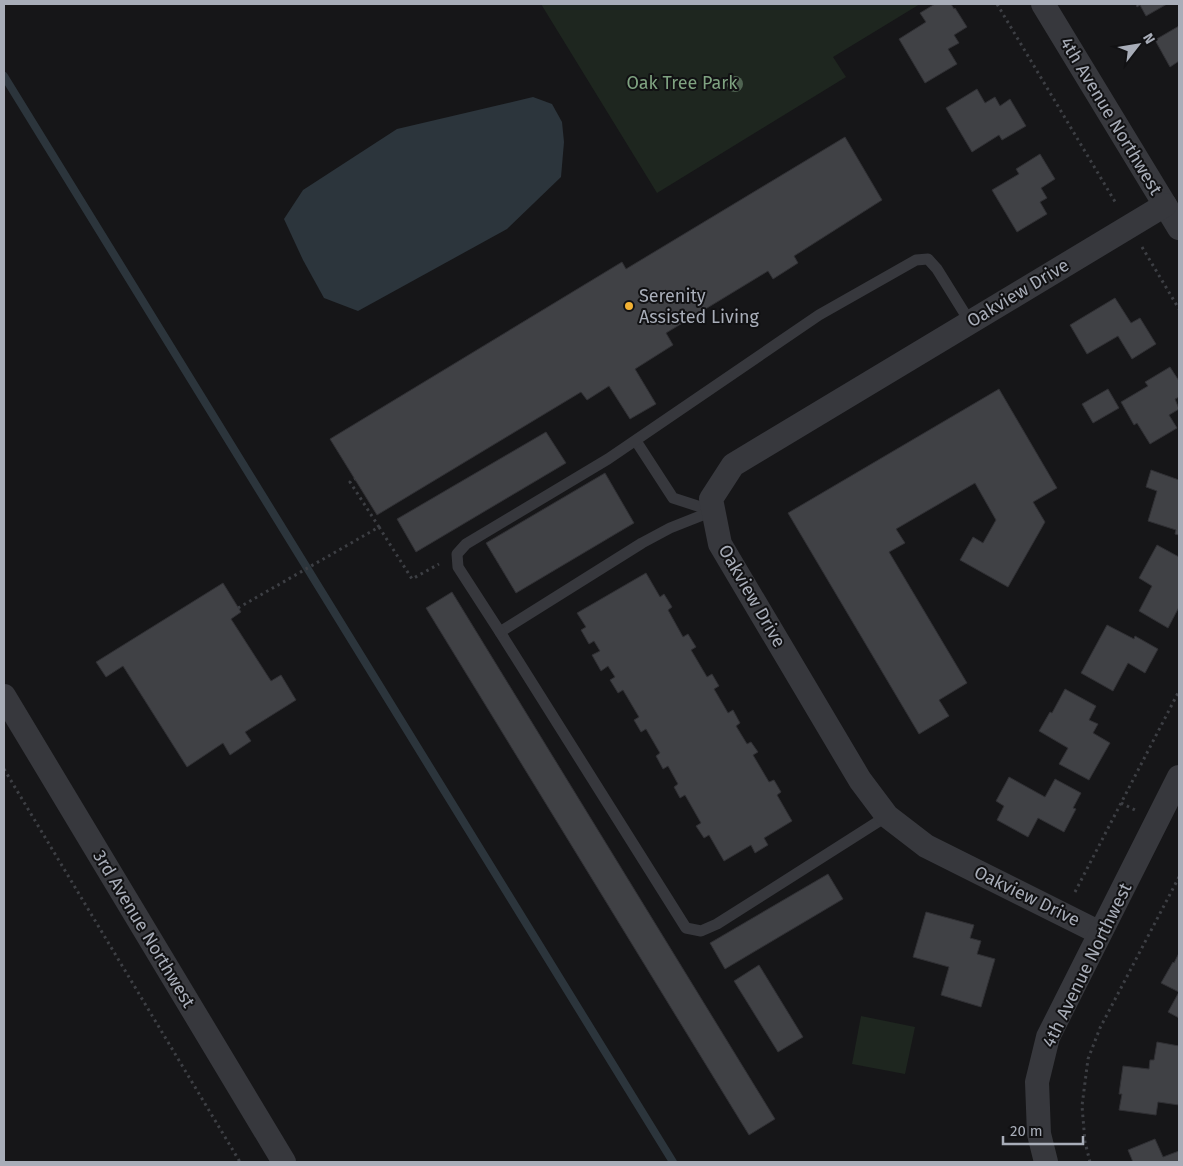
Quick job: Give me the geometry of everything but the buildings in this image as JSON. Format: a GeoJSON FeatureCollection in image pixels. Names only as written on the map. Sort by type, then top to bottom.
{"type":"FeatureCollection","features":[{"type":"Feature","properties":{"kind":"street","name":"4th Avenue Northwest"},"geometry":{"type":"LineString","coordinates":[[1043,4],[1179,228]]}},
{"type":"Feature","properties":{"kind":"street","name":"Oakview Drive"},"geometry":{"type":"LineString","coordinates":[[1100,933],[926,846],[887,816],[860,780],[720,544],[711,500],[733,465],[1165,205]]}},
{"type":"Feature","properties":{"kind":"street","name":"3rd Avenue Northwest"},"geometry":{"type":"LineString","coordinates":[[4,696],[284,1162]]}},
{"type":"Feature","properties":{"kind":"street","name":"4th Avenue Northwest"},"geometry":{"type":"LineString","coordinates":[[1046,1162],[1039,1134],[1037,1082],[1048,1037],[1178,781]]}},
{"type":"Feature","properties":{"kind":"lane"},"geometry":{"type":"LineString","coordinates":[[887,816],[717,924],[701,931],[686,928],[458,567],[457,554],[466,544],[608,459],[819,315],[916,260],[928,259],[937,269],[970,322]]}},
{"type":"Feature","properties":{"kind":"lane"},"geometry":{"type":"LineString","coordinates":[[636,440],[673,498],[713,511]]}},
{"type":"Feature","properties":{"kind":"lane"},"geometry":{"type":"LineString","coordinates":[[500,632],[642,542],[670,528],[713,511]]}},
{"type":"Feature","properties":{"kind":"path"},"geometry":{"type":"LineString","coordinates":[[997,4],[1179,309]]}},
{"type":"Feature","properties":{"kind":"path"},"geometry":{"type":"LineString","coordinates":[[355,479],[350,482],[412,579],[457,554]]}},
{"type":"Feature","properties":{"kind":"path"},"geometry":{"type":"LineString","coordinates":[[238,608],[380,527]]}},
{"type":"Feature","properties":{"kind":"path"},"geometry":{"type":"LineString","coordinates":[[1063,914],[1179,691]]}},
{"type":"Feature","properties":{"kind":"path"},"geometry":{"type":"LineString","coordinates":[[4,769],[240,1162]]}},
{"type":"Feature","properties":{"kind":"path"},"geometry":{"type":"LineString","coordinates":[[1090,1162],[1085,1142],[1082,1106],[1088,1059],[1100,1028],[1179,877]]}},
{"type":"Feature","properties":{"kind":"green space","name":"Oak Tree Park"},"geometry":{"type":"Polygon","coordinates":[[[541,4],[920,4],[833,57],[846,77],[657,193],[541,4]]]}},
{"type":"Feature","properties":{"kind":"green space"},"geometry":{"type":"Polygon","coordinates":[[[861,1016],[915,1027],[905,1074],[852,1064],[861,1016]]]}},
{"type":"Feature","properties":{"kind":"shaded area"},"geometry":{"type":"Polygon","coordinates":[[[533,97],[552,104],[562,122],[564,142],[561,177],[507,229],[358,311],[324,298],[303,260],[284,219],[303,190],[397,129],[533,97]]]}},
{"type":"Feature","properties":{"kind":"waterway"},"geometry":{"type":"LineString","coordinates":[[4,76],[673,1162]]}},
{"type":"Feature","properties":{"kind":"place","name":"Serenity Assisted Living"},"geometry":{"type":"Point","coordinates":[629,306]}}]}
